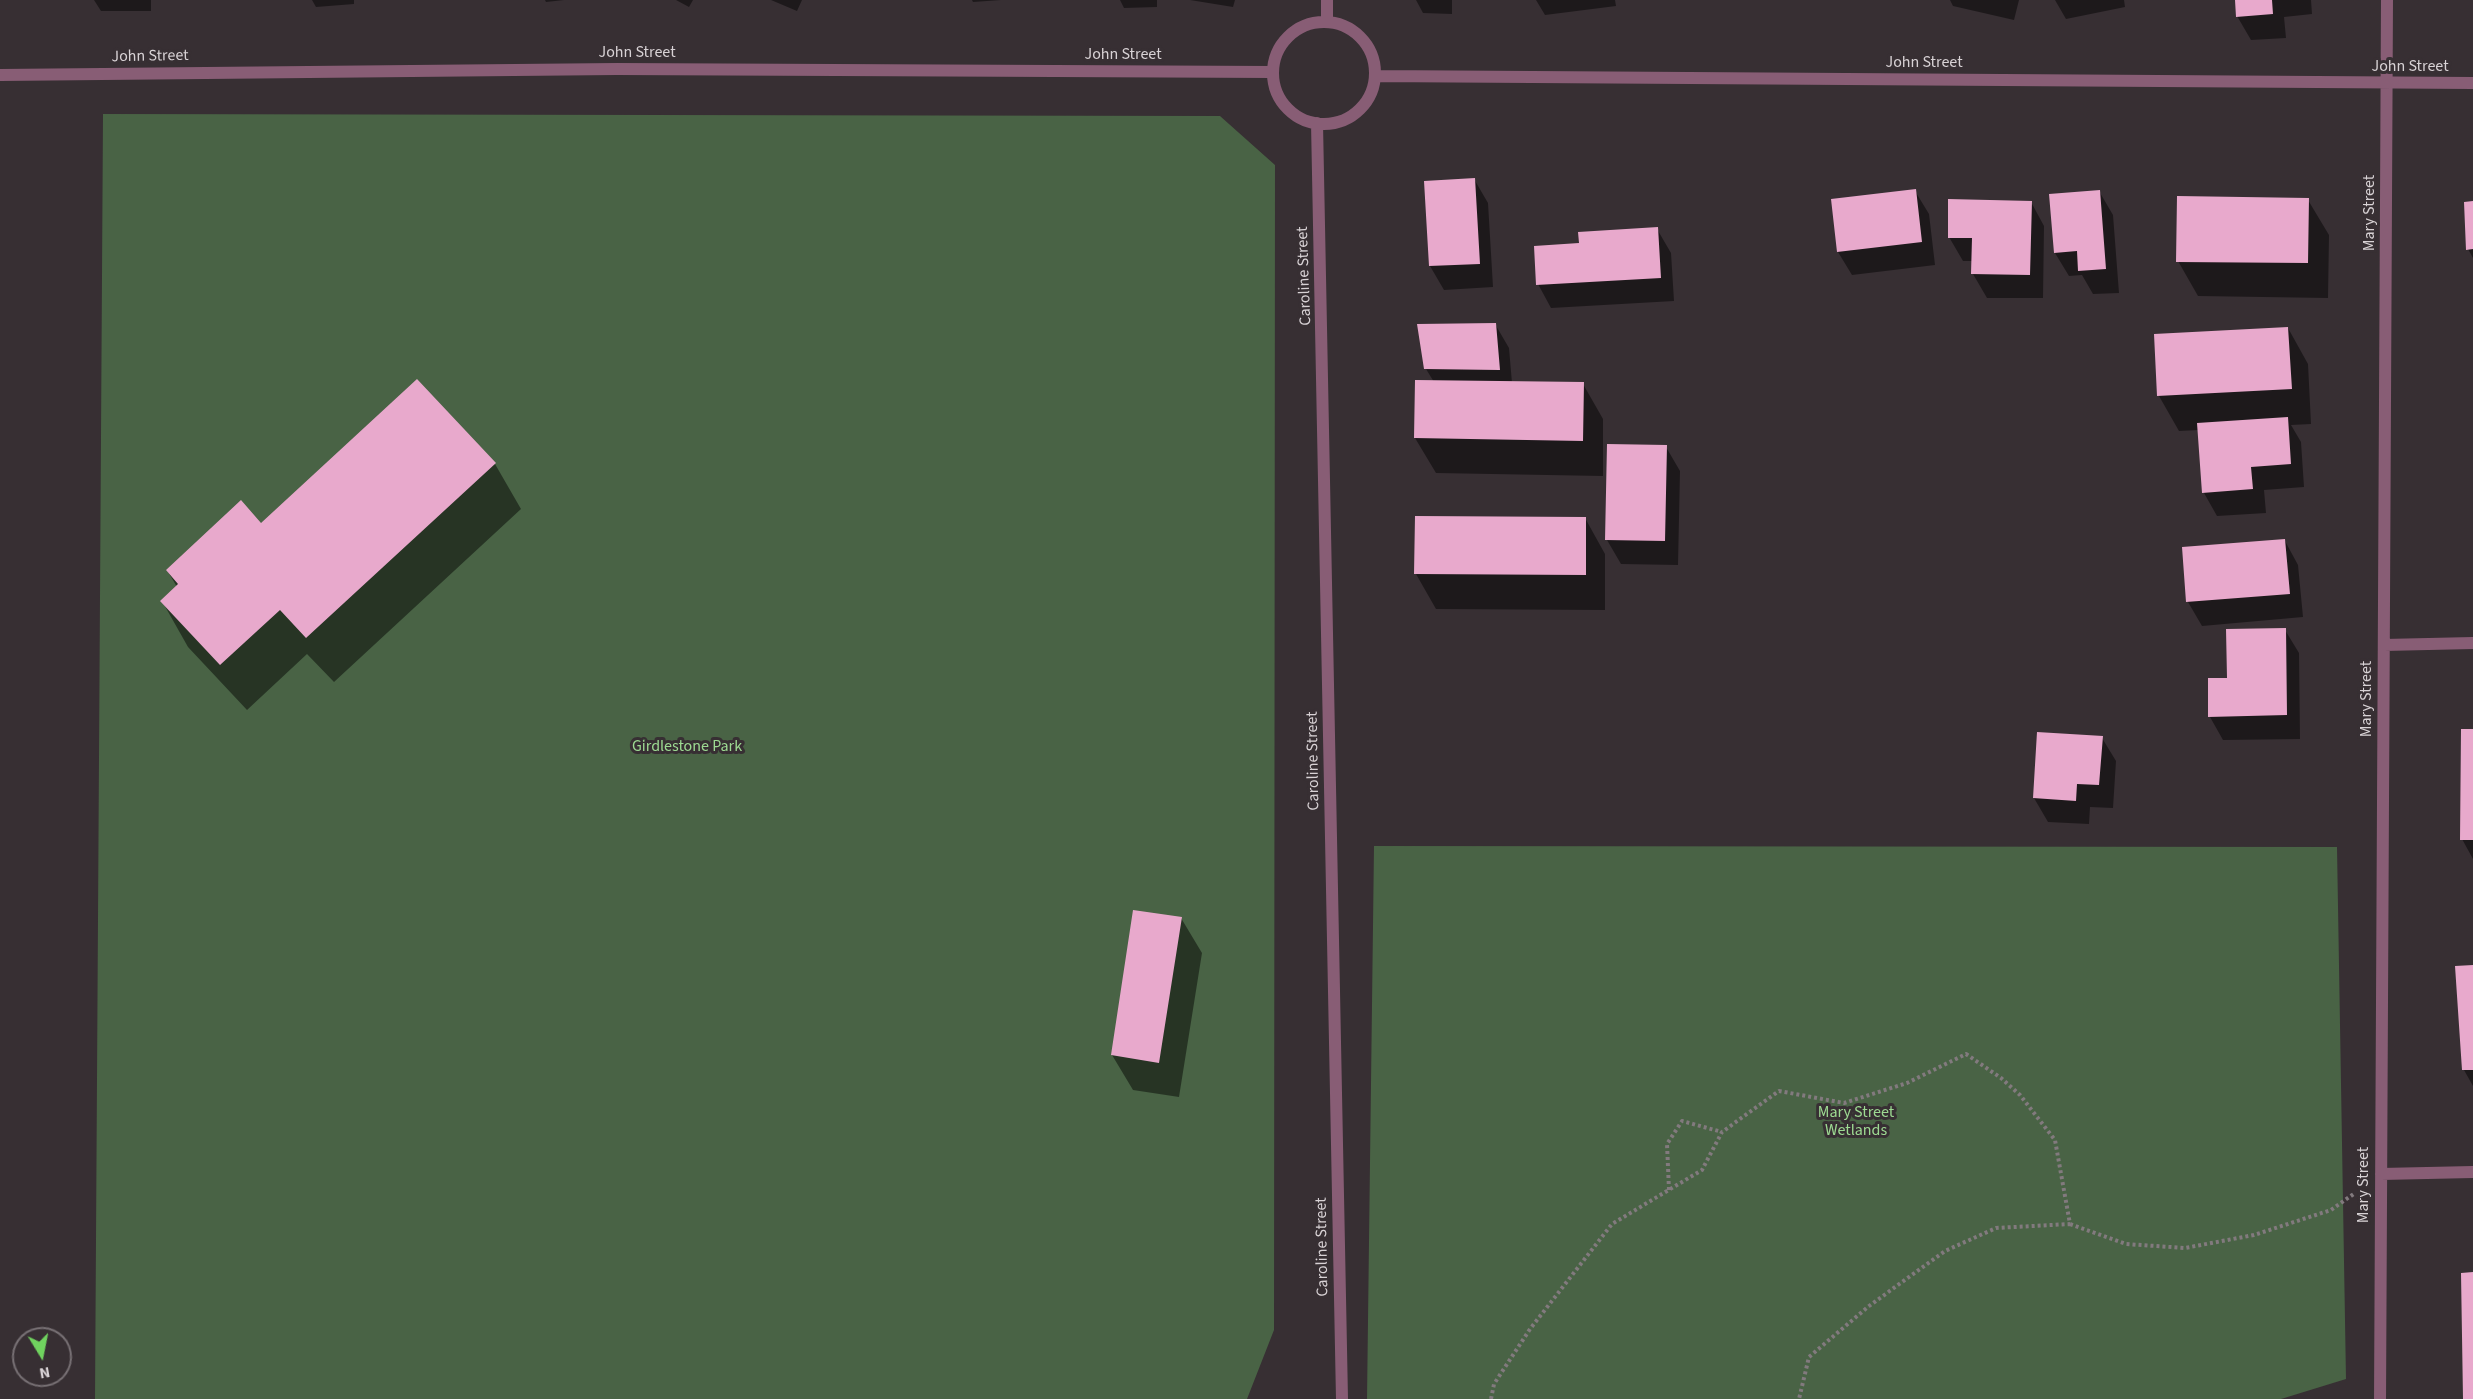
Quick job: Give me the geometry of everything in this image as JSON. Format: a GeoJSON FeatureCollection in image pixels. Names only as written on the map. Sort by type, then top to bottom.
{"type":"FeatureCollection","features":[{"type":"Feature","properties":{"kind":"street"},"geometry":{"type":"LineString","coordinates":[[1327,0],[1327,21]]}},
{"type":"Feature","properties":{"kind":"street","name":"Mary Street"},"geometry":{"type":"LineString","coordinates":[[2380,1399],[2387,0]]}},
{"type":"Feature","properties":{"kind":"street"},"geometry":{"type":"LineString","coordinates":[[1327,21],[1343,25],[1357,33],[1374,60],[1375,76],[1373,89],[1357,112],[1338,122],[1317,123],[1291,112],[1281,100],[1275,87],[1273,72],[1276,56],[1284,42],[1296,30],[1327,21]]}},
{"type":"Feature","properties":{"kind":"street","name":"John Street"},"geometry":{"type":"LineString","coordinates":[[0,75],[617,69],[1273,72]]}},
{"type":"Feature","properties":{"kind":"street","name":"John Street"},"geometry":{"type":"LineString","coordinates":[[1375,76],[2473,83]]}},
{"type":"Feature","properties":{"kind":"street","name":"Caroline Street"},"geometry":{"type":"LineString","coordinates":[[1317,123],[1342,1399]]}},
{"type":"Feature","properties":{"kind":"street"},"geometry":{"type":"LineString","coordinates":[[2384,645],[2473,643]]}},
{"type":"Feature","properties":{"kind":"street"},"geometry":{"type":"LineString","coordinates":[[2381,1174],[2473,1172]]}},
{"type":"Feature","properties":{"kind":"path"},"geometry":{"type":"LineString","coordinates":[[1491,1399],[1494,1384],[1530,1329],[1612,1224],[1702,1170],[1722,1132],[1779,1091],[1844,1103],[1907,1083],[1966,1054],[2001,1078],[2020,1095],[2055,1140],[2070,1224]]}},
{"type":"Feature","properties":{"kind":"path"},"geometry":{"type":"LineString","coordinates":[[1669,1191],[1667,1144],[1683,1121],[1722,1132]]}},
{"type":"Feature","properties":{"kind":"path"},"geometry":{"type":"LineString","coordinates":[[1799,1399],[1809,1358],[1818,1350],[1869,1306],[1945,1251],[1996,1228],[2070,1224],[2126,1244],[2185,1248],[2254,1234],[2331,1210],[2381,1174]]}},
{"type":"Feature","properties":{"kind":"green space","name":"Girdlestone Park"},"geometry":{"type":"Polygon","coordinates":[[[103,114],[1220,116],[1275,165],[1274,1330],[1247,1399],[95,1399],[103,114]]]}},
{"type":"Feature","properties":{"kind":"green space","name":"Mary Street Wetlands"},"geometry":{"type":"Polygon","coordinates":[[[1374,846],[2337,847],[2346,1379],[2281,1399],[1367,1399],[1374,846]]]}},
{"type":"Feature","properties":{"kind":"building"},"geometry":{"type":"Polygon","coordinates":[[[2235,0],[2272,0],[2273,14],[2236,17],[2235,0]]]}},
{"type":"Feature","properties":{"kind":"building"},"geometry":{"type":"Polygon","coordinates":[[[1475,178],[1480,264],[1429,266],[1424,181],[1475,178]]]}},
{"type":"Feature","properties":{"kind":"building"},"geometry":{"type":"Polygon","coordinates":[[[1916,189],[1922,242],[1837,252],[1831,199],[1916,189]]]}},
{"type":"Feature","properties":{"kind":"building"},"geometry":{"type":"Polygon","coordinates":[[[2100,190],[2106,269],[2078,271],[2077,251],[2054,253],[2049,194],[2100,190]]]}},
{"type":"Feature","properties":{"kind":"building"},"geometry":{"type":"Polygon","coordinates":[[[2177,196],[2309,198],[2308,263],[2176,262],[2177,196]]]}},
{"type":"Feature","properties":{"kind":"building"},"geometry":{"type":"Polygon","coordinates":[[[1948,199],[2032,201],[2030,275],[1971,274],[1972,238],[1948,238],[1948,199]]]}},
{"type":"Feature","properties":{"kind":"building"},"geometry":{"type":"Polygon","coordinates":[[[2473,201],[2473,249],[2466,250],[2464,202],[2473,201]]]}},
{"type":"Feature","properties":{"kind":"building"},"geometry":{"type":"Polygon","coordinates":[[[1658,227],[1661,278],[1536,285],[1534,246],[1579,243],[1578,232],[1658,227]]]}},
{"type":"Feature","properties":{"kind":"building"},"geometry":{"type":"Polygon","coordinates":[[[1496,323],[1500,370],[1424,369],[1417,324],[1496,323]]]}},
{"type":"Feature","properties":{"kind":"building"},"geometry":{"type":"Polygon","coordinates":[[[2288,327],[2292,389],[2157,396],[2154,334],[2288,327]]]}},
{"type":"Feature","properties":{"kind":"building"},"geometry":{"type":"Polygon","coordinates":[[[417,379],[496,463],[306,638],[280,610],[220,665],[160,601],[178,584],[166,570],[241,500],[261,523],[417,379]]]}},
{"type":"Feature","properties":{"kind":"building"},"geometry":{"type":"Polygon","coordinates":[[[1415,380],[1584,382],[1583,441],[1414,438],[1415,380]]]}},
{"type":"Feature","properties":{"kind":"building"},"geometry":{"type":"Polygon","coordinates":[[[2288,417],[2291,464],[2251,467],[2253,489],[2202,493],[2197,423],[2288,417]]]}},
{"type":"Feature","properties":{"kind":"building"},"geometry":{"type":"Polygon","coordinates":[[[1607,444],[1667,445],[1665,541],[1605,540],[1607,444]]]}},
{"type":"Feature","properties":{"kind":"building"},"geometry":{"type":"Polygon","coordinates":[[[1415,516],[1586,517],[1586,575],[1414,574],[1415,516]]]}},
{"type":"Feature","properties":{"kind":"building"},"geometry":{"type":"Polygon","coordinates":[[[2285,539],[2290,594],[2186,602],[2182,547],[2285,539]]]}},
{"type":"Feature","properties":{"kind":"building"},"geometry":{"type":"Polygon","coordinates":[[[2286,628],[2287,715],[2208,717],[2208,678],[2227,678],[2226,629],[2286,628]]]}},
{"type":"Feature","properties":{"kind":"building"},"geometry":{"type":"Polygon","coordinates":[[[2461,729],[2473,729],[2473,840],[2460,840],[2461,729]]]}},
{"type":"Feature","properties":{"kind":"building"},"geometry":{"type":"Polygon","coordinates":[[[2037,732],[2103,736],[2099,785],[2077,784],[2076,801],[2033,798],[2037,732]]]}},
{"type":"Feature","properties":{"kind":"building"},"geometry":{"type":"Polygon","coordinates":[[[1133,910],[1182,917],[1159,1063],[1111,1055],[1133,910]]]}},
{"type":"Feature","properties":{"kind":"building"},"geometry":{"type":"Polygon","coordinates":[[[2473,965],[2473,1070],[2462,1070],[2455,966],[2473,965]]]}},
{"type":"Feature","properties":{"kind":"building"},"geometry":{"type":"Polygon","coordinates":[[[2473,1272],[2473,1399],[2463,1399],[2461,1273],[2473,1272]]]}}]}
